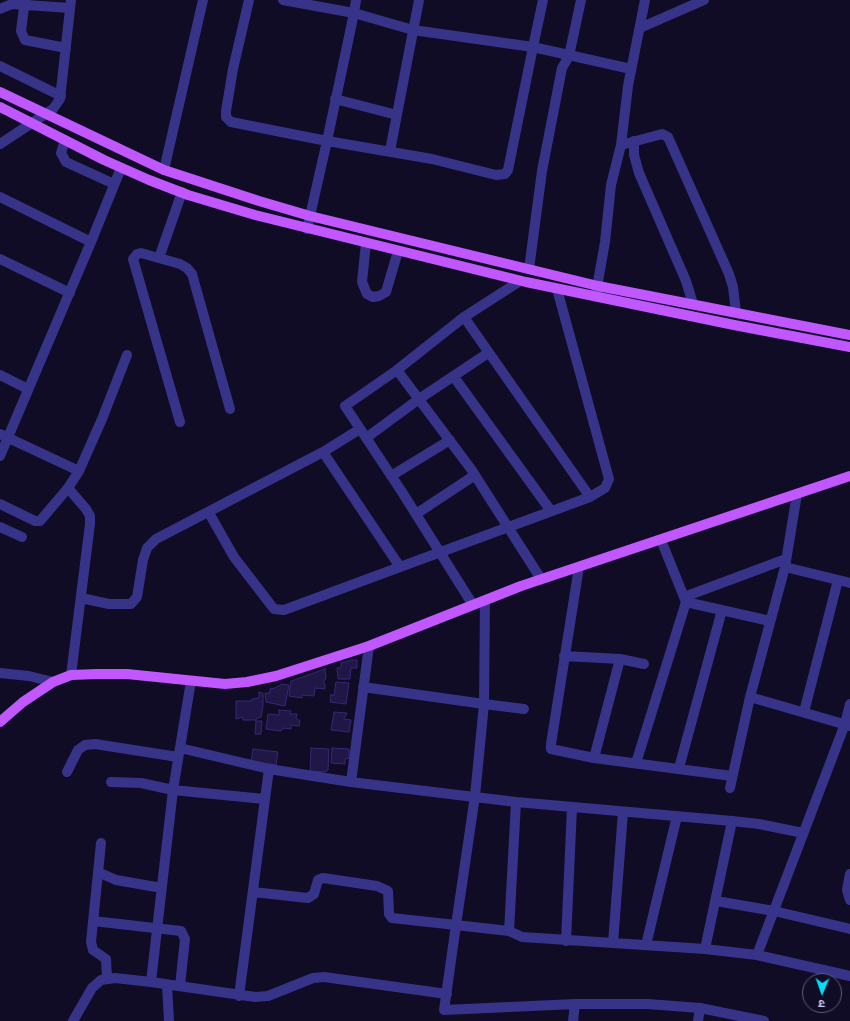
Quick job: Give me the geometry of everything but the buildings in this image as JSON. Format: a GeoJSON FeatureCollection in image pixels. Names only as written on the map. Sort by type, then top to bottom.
{"type":"FeatureCollection","features":[{"type":"Feature","properties":{"kind":"main road"},"geometry":{"type":"LineString","coordinates":[[0,92],[46,113],[310,216],[598,286],[850,335]]}},
{"type":"Feature","properties":{"kind":"main road"},"geometry":{"type":"LineString","coordinates":[[0,107],[121,168],[182,192],[307,229],[557,289],[818,341],[850,346]]}},
{"type":"Feature","properties":{"kind":"main road"},"geometry":{"type":"LineString","coordinates":[[818,341],[820,330]]}},
{"type":"Feature","properties":{"kind":"main road"},"geometry":{"type":"LineString","coordinates":[[0,722],[23,702],[53,682],[71,675],[127,674],[225,684],[247,682],[276,676],[369,646],[541,580],[850,476]]}},
{"type":"Feature","properties":{"kind":"street"},"geometry":{"type":"LineString","coordinates":[[166,161],[203,0]]}},
{"type":"Feature","properties":{"kind":"street"},"geometry":{"type":"LineString","coordinates":[[249,0],[233,69],[226,111],[226,117],[231,122],[327,141],[432,159],[496,175],[505,174],[508,170],[543,0]]}},
{"type":"Feature","properties":{"kind":"street"},"geometry":{"type":"LineString","coordinates":[[283,0],[354,13],[413,30],[533,47],[631,69]]}},
{"type":"Feature","properties":{"kind":"street"},"geometry":{"type":"LineString","coordinates":[[307,229],[356,0]]}},
{"type":"Feature","properties":{"kind":"street"},"geometry":{"type":"LineString","coordinates":[[390,151],[419,0]]}},
{"type":"Feature","properties":{"kind":"street"},"geometry":{"type":"LineString","coordinates":[[529,269],[542,171],[562,68],[569,56],[581,0]]}},
{"type":"Feature","properties":{"kind":"street"},"geometry":{"type":"LineString","coordinates":[[595,297],[598,286],[611,186],[622,145],[631,69],[645,0]]}},
{"type":"Feature","properties":{"kind":"street"},"geometry":{"type":"LineString","coordinates":[[640,28],[704,0]]}},
{"type":"Feature","properties":{"kind":"street"},"geometry":{"type":"LineString","coordinates":[[25,2],[21,31],[25,40],[66,48]]}},
{"type":"Feature","properties":{"kind":"street"},"geometry":{"type":"LineString","coordinates":[[0,9],[12,4],[25,2],[71,4],[59,100],[46,113],[0,144]]}},
{"type":"Feature","properties":{"kind":"street"},"geometry":{"type":"LineString","coordinates":[[0,66],[59,100]]}},
{"type":"Feature","properties":{"kind":"street"},"geometry":{"type":"LineString","coordinates":[[335,99],[397,115]]}},
{"type":"Feature","properties":{"kind":"street"},"geometry":{"type":"LineString","coordinates":[[622,145],[662,134],[668,137],[730,274],[736,312]]}},
{"type":"Feature","properties":{"kind":"street"},"geometry":{"type":"LineString","coordinates":[[65,140],[61,153],[66,162],[114,184]]}},
{"type":"Feature","properties":{"kind":"street"},"geometry":{"type":"LineString","coordinates":[[634,141],[634,155],[639,173],[686,282],[693,304]]}},
{"type":"Feature","properties":{"kind":"street"},"geometry":{"type":"LineString","coordinates":[[0,456],[4,436],[28,389],[70,293],[121,168]]}},
{"type":"Feature","properties":{"kind":"street"},"geometry":{"type":"LineString","coordinates":[[159,258],[182,192]]}},
{"type":"Feature","properties":{"kind":"street"},"geometry":{"type":"LineString","coordinates":[[0,197],[92,242]]}},
{"type":"Feature","properties":{"kind":"street"},"geometry":{"type":"LineString","coordinates":[[366,243],[362,282],[367,294],[373,297],[379,296],[386,292],[398,251]]}},
{"type":"Feature","properties":{"kind":"street"},"geometry":{"type":"LineString","coordinates":[[180,422],[133,259],[134,255],[141,253],[187,268],[192,274],[230,410]]}},
{"type":"Feature","properties":{"kind":"street"},"geometry":{"type":"LineString","coordinates":[[1,262],[70,293]]}},
{"type":"Feature","properties":{"kind":"street"},"geometry":{"type":"LineString","coordinates":[[473,606],[416,514],[345,406],[397,370],[464,317],[520,280]]}},
{"type":"Feature","properties":{"kind":"street"},"geometry":{"type":"LineString","coordinates":[[209,513],[234,557],[274,609],[284,610],[508,526],[590,497],[605,488],[609,479],[557,289]]}},
{"type":"Feature","properties":{"kind":"street"},"geometry":{"type":"LineString","coordinates":[[464,317],[590,497]]}},
{"type":"Feature","properties":{"kind":"street"},"geometry":{"type":"LineString","coordinates":[[366,438],[419,399],[488,353]]}},
{"type":"Feature","properties":{"kind":"street"},"geometry":{"type":"LineString","coordinates":[[0,504],[35,521],[40,521],[68,488],[78,471],[102,419],[127,354]]}},
{"type":"Feature","properties":{"kind":"street"},"geometry":{"type":"LineString","coordinates":[[397,370],[475,475],[541,580]]}},
{"type":"Feature","properties":{"kind":"street"},"geometry":{"type":"LineString","coordinates":[[0,375],[28,389]]}},
{"type":"Feature","properties":{"kind":"street"},"geometry":{"type":"LineString","coordinates":[[454,377],[551,511]]}},
{"type":"Feature","properties":{"kind":"street"},"geometry":{"type":"LineString","coordinates":[[81,598],[109,604],[124,605],[135,601],[143,560],[147,548],[156,539],[209,513],[324,452],[360,429]]}},
{"type":"Feature","properties":{"kind":"street"},"geometry":{"type":"LineString","coordinates":[[4,436],[78,471]]}},
{"type":"Feature","properties":{"kind":"street"},"geometry":{"type":"LineString","coordinates":[[391,476],[450,440]]}},
{"type":"Feature","properties":{"kind":"street"},"geometry":{"type":"LineString","coordinates":[[324,452],[400,567]]}},
{"type":"Feature","properties":{"kind":"street"},"geometry":{"type":"LineString","coordinates":[[416,514],[475,475]]}},
{"type":"Feature","properties":{"kind":"street"},"geometry":{"type":"LineString","coordinates":[[68,488],[90,516],[71,675]]}},
{"type":"Feature","properties":{"kind":"street"},"geometry":{"type":"LineString","coordinates":[[730,788],[750,697],[785,563],[797,494]]}},
{"type":"Feature","properties":{"kind":"street"},"geometry":{"type":"LineString","coordinates":[[0,527],[22,537]]}},
{"type":"Feature","properties":{"kind":"street"},"geometry":{"type":"LineString","coordinates":[[636,763],[685,599],[661,540]]}},
{"type":"Feature","properties":{"kind":"street"},"geometry":{"type":"LineString","coordinates":[[685,599],[785,563],[850,583]]}},
{"type":"Feature","properties":{"kind":"street"},"geometry":{"type":"LineString","coordinates":[[579,567],[564,656],[551,744],[552,749],[594,758],[732,776]]}},
{"type":"Feature","properties":{"kind":"street"},"geometry":{"type":"LineString","coordinates":[[804,712],[838,580]]}},
{"type":"Feature","properties":{"kind":"street"},"geometry":{"type":"LineString","coordinates":[[685,599],[722,610],[770,621]]}},
{"type":"Feature","properties":{"kind":"street"},"geometry":{"type":"LineString","coordinates":[[443,1021],[475,796],[484,704],[485,601]]}},
{"type":"Feature","properties":{"kind":"street"},"geometry":{"type":"LineString","coordinates":[[679,768],[722,610]]}},
{"type":"Feature","properties":{"kind":"street"},"geometry":{"type":"LineString","coordinates":[[351,782],[369,646]]}},
{"type":"Feature","properties":{"kind":"street"},"geometry":{"type":"LineString","coordinates":[[564,656],[620,659],[644,664]]}},
{"type":"Feature","properties":{"kind":"street"},"geometry":{"type":"LineString","coordinates":[[594,758],[620,659]]}},
{"type":"Feature","properties":{"kind":"street"},"geometry":{"type":"LineString","coordinates":[[0,673],[29,676],[53,682]]}},
{"type":"Feature","properties":{"kind":"street"},"geometry":{"type":"LineString","coordinates":[[151,982],[173,790],[191,681]]}},
{"type":"Feature","properties":{"kind":"street"},"geometry":{"type":"LineString","coordinates":[[363,687],[524,709]]}},
{"type":"Feature","properties":{"kind":"street"},"geometry":{"type":"LineString","coordinates":[[750,697],[847,725]]}},
{"type":"Feature","properties":{"kind":"street"},"geometry":{"type":"LineString","coordinates":[[756,955],[847,725],[850,704]]}},
{"type":"Feature","properties":{"kind":"street"},"geometry":{"type":"LineString","coordinates":[[67,772],[78,750],[85,745],[95,744],[179,752],[269,769],[351,782],[516,802],[759,824],[804,833]]}},
{"type":"Feature","properties":{"kind":"street"},"geometry":{"type":"LineString","coordinates":[[239,996],[269,769]]}},
{"type":"Feature","properties":{"kind":"street"},"geometry":{"type":"LineString","coordinates":[[111,782],[141,784],[173,790],[264,799]]}},
{"type":"Feature","properties":{"kind":"street"},"geometry":{"type":"LineString","coordinates":[[509,931],[516,802]]}},
{"type":"Feature","properties":{"kind":"street"},"geometry":{"type":"LineString","coordinates":[[566,941],[572,807]]}},
{"type":"Feature","properties":{"kind":"street"},"geometry":{"type":"LineString","coordinates":[[613,943],[623,812]]}},
{"type":"Feature","properties":{"kind":"street"},"geometry":{"type":"LineString","coordinates":[[646,945],[678,816]]}},
{"type":"Feature","properties":{"kind":"street"},"geometry":{"type":"LineString","coordinates":[[705,949],[732,821]]}},
{"type":"Feature","properties":{"kind":"street"},"geometry":{"type":"LineString","coordinates":[[101,843],[92,946],[93,950],[106,959],[107,978]]}},
{"type":"Feature","properties":{"kind":"street"},"geometry":{"type":"LineString","coordinates":[[98,872],[116,880],[162,888]]}},
{"type":"Feature","properties":{"kind":"street"},"geometry":{"type":"LineString","coordinates":[[850,874],[847,890],[850,900]]}},
{"type":"Feature","properties":{"kind":"street"},"geometry":{"type":"LineString","coordinates":[[253,892],[308,898],[314,894],[318,880],[323,878],[377,886],[388,890],[388,914],[392,918],[509,931],[522,937],[705,949],[756,955],[850,976]]}},
{"type":"Feature","properties":{"kind":"street"},"geometry":{"type":"LineString","coordinates":[[716,901],[774,911],[850,929]]}},
{"type":"Feature","properties":{"kind":"street"},"geometry":{"type":"LineString","coordinates":[[93,921],[176,929],[184,934],[185,939],[180,986]]}},
{"type":"Feature","properties":{"kind":"street"},"geometry":{"type":"LineString","coordinates":[[73,1021],[92,988],[96,983],[107,978],[151,982],[239,996],[268,996],[313,978],[324,977],[446,994]]}},
{"type":"Feature","properties":{"kind":"street"},"geometry":{"type":"LineString","coordinates":[[167,985],[168,1021]]}},
{"type":"Feature","properties":{"kind":"street"},"geometry":{"type":"LineString","coordinates":[[444,1010],[575,1004],[648,1004],[700,1008],[764,1021]]}},
{"type":"Feature","properties":{"kind":"street"},"geometry":{"type":"LineString","coordinates":[[574,1021],[575,1004]]}},
{"type":"Feature","properties":{"kind":"street"},"geometry":{"type":"LineString","coordinates":[[698,1021],[700,1008]]}}]}
